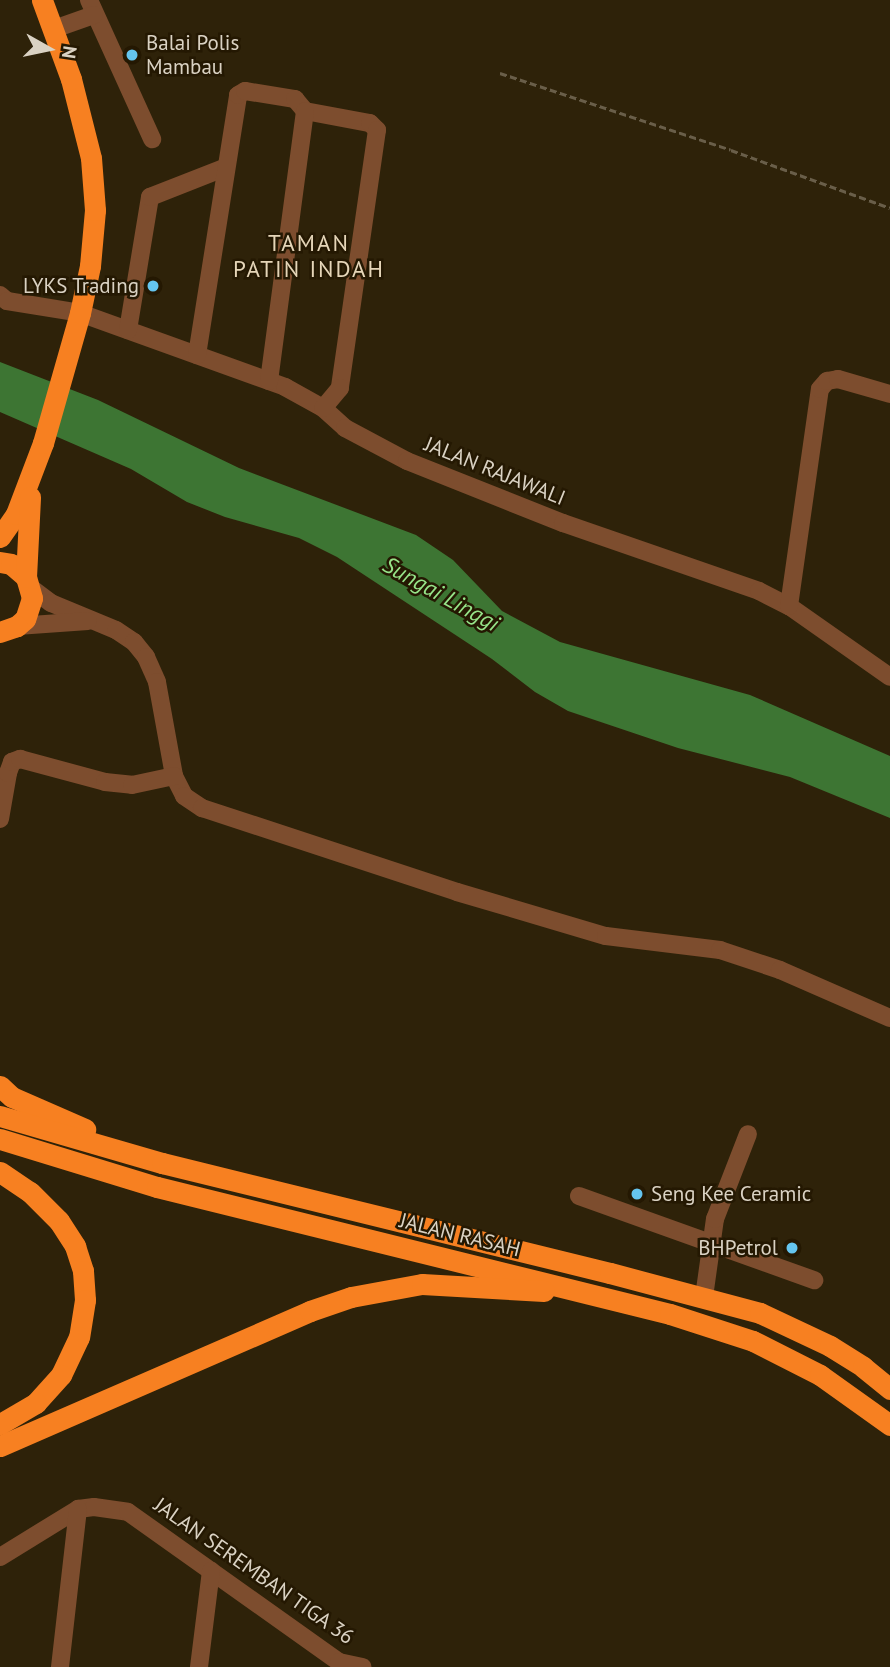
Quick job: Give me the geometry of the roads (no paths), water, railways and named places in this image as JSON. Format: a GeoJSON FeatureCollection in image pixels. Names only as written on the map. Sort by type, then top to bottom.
{"type":"FeatureCollection","features":[{"type":"Feature","properties":{"kind":"highway"},"geometry":{"type":"LineString","coordinates":[[0,537],[16,514],[43,443],[80,313],[90,266],[95,210],[91,158],[71,79],[42,0]]}},
{"type":"Feature","properties":{"kind":"highway"},"geometry":{"type":"LineString","coordinates":[[6,633],[30,609],[26,526],[33,475]]}},
{"type":"Feature","properties":{"kind":"highway"},"geometry":{"type":"LineString","coordinates":[[0,562],[10,565],[28,582]]}},
{"type":"Feature","properties":{"kind":"highway"},"geometry":{"type":"LineString","coordinates":[[0,1087],[12,1097],[162,1163]]}},
{"type":"Feature","properties":{"kind":"highway","name":"JALAN RASAH"},"geometry":{"type":"LineString","coordinates":[[0,1116],[162,1163],[760,1313],[830,1346],[887,1384]]}},
{"type":"Feature","properties":{"kind":"highway","name":"JALAN RASAH"},"geometry":{"type":"LineString","coordinates":[[0,1139],[157,1187],[605,1296],[753,1341],[820,1375],[890,1424]]}},
{"type":"Feature","properties":{"kind":"highway"},"geometry":{"type":"LineString","coordinates":[[0,1172],[30,1192],[59,1221],[75,1247],[83,1271],[85,1300],[79,1337],[61,1375],[36,1404],[0,1424]]}},
{"type":"Feature","properties":{"kind":"highway"},"geometry":{"type":"LineString","coordinates":[[0,1446],[310,1311],[351,1297],[422,1284],[605,1296]]}},
{"type":"Feature","properties":{"kind":"street"},"geometry":{"type":"LineString","coordinates":[[54,29],[91,8],[152,139]]}},
{"type":"Feature","properties":{"kind":"street"},"geometry":{"type":"LineString","coordinates":[[197,355],[224,168],[238,95],[245,91],[295,99],[305,111],[370,123],[377,130],[340,388],[323,408]]}},
{"type":"Feature","properties":{"kind":"street"},"geometry":{"type":"LineString","coordinates":[[269,381],[305,111]]}},
{"type":"Feature","properties":{"kind":"street"},"geometry":{"type":"LineString","coordinates":[[128,330],[150,197],[224,168]]}},
{"type":"Feature","properties":{"kind":"street","name":"JALAN RAJAWALI"},"geometry":{"type":"LineString","coordinates":[[0,295],[7,301],[80,313],[269,381],[323,408],[345,428],[407,461],[563,523],[759,591],[789,606],[890,677]]}},
{"type":"Feature","properties":{"kind":"street"},"geometry":{"type":"LineString","coordinates":[[789,606],[820,389],[827,381],[838,379],[890,394]]}},
{"type":"Feature","properties":{"kind":"street"},"geometry":{"type":"LineString","coordinates":[[28,582],[51,603],[88,621],[116,630],[134,642],[146,657],[157,682],[174,776],[184,796],[202,808],[457,892],[606,936],[720,950],[780,970],[890,1018]]}},
{"type":"Feature","properties":{"kind":"street"},"geometry":{"type":"LineString","coordinates":[[6,633],[88,621]]}},
{"type":"Feature","properties":{"kind":"street"},"geometry":{"type":"LineString","coordinates":[[0,819],[8,773],[12,762],[20,759],[105,782],[132,785],[174,776]]}},
{"type":"Feature","properties":{"kind":"street"},"geometry":{"type":"LineString","coordinates":[[704,1297],[715,1219],[748,1134]]}},
{"type":"Feature","properties":{"kind":"street"},"geometry":{"type":"LineString","coordinates":[[579,1196],[814,1280]]}},
{"type":"Feature","properties":{"kind":"street","name":"JALAN SEREMBAN TIGA 36"},"geometry":{"type":"LineString","coordinates":[[78,1509],[94,1507],[128,1512],[339,1664],[362,1667]]}},
{"type":"Feature","properties":{"kind":"street"},"geometry":{"type":"LineString","coordinates":[[0,1557],[78,1509]]}},
{"type":"Feature","properties":{"kind":"street"},"geometry":{"type":"LineString","coordinates":[[60,1667],[78,1509]]}},
{"type":"Feature","properties":{"kind":"street"},"geometry":{"type":"LineString","coordinates":[[199,1667],[211,1571]]}},
{"type":"Feature","properties":{"kind":"water","name":"Sungai Linggi"},"geometry":{"type":"Polygon","coordinates":[[[0,362],[98,400],[239,468],[416,535],[453,560],[502,611],[560,642],[750,695],[890,756],[890,818],[790,777],[678,748],[568,711],[535,692],[492,659],[337,557],[299,538],[225,517],[187,502],[131,469],[0,412],[0,362]]]}},
{"type":"Feature","properties":{"kind":"place","name":"Balai Polis Mambau"},"geometry":{"type":"Point","coordinates":[132,55]}},
{"type":"Feature","properties":{"kind":"place","name":"LYKS Trading"},"geometry":{"type":"Point","coordinates":[153,286]}},
{"type":"Feature","properties":{"kind":"place","name":"Seng Kee Ceramic"},"geometry":{"type":"Point","coordinates":[637,1194]}},
{"type":"Feature","properties":{"kind":"place","name":"BHPetrol"},"geometry":{"type":"Point","coordinates":[792,1248]}},
{"type":"Feature","properties":{"kind":"district","name":"TAMAN PATIN INDAH"},"geometry":{"type":"Point","coordinates":[309,256]}}]}
